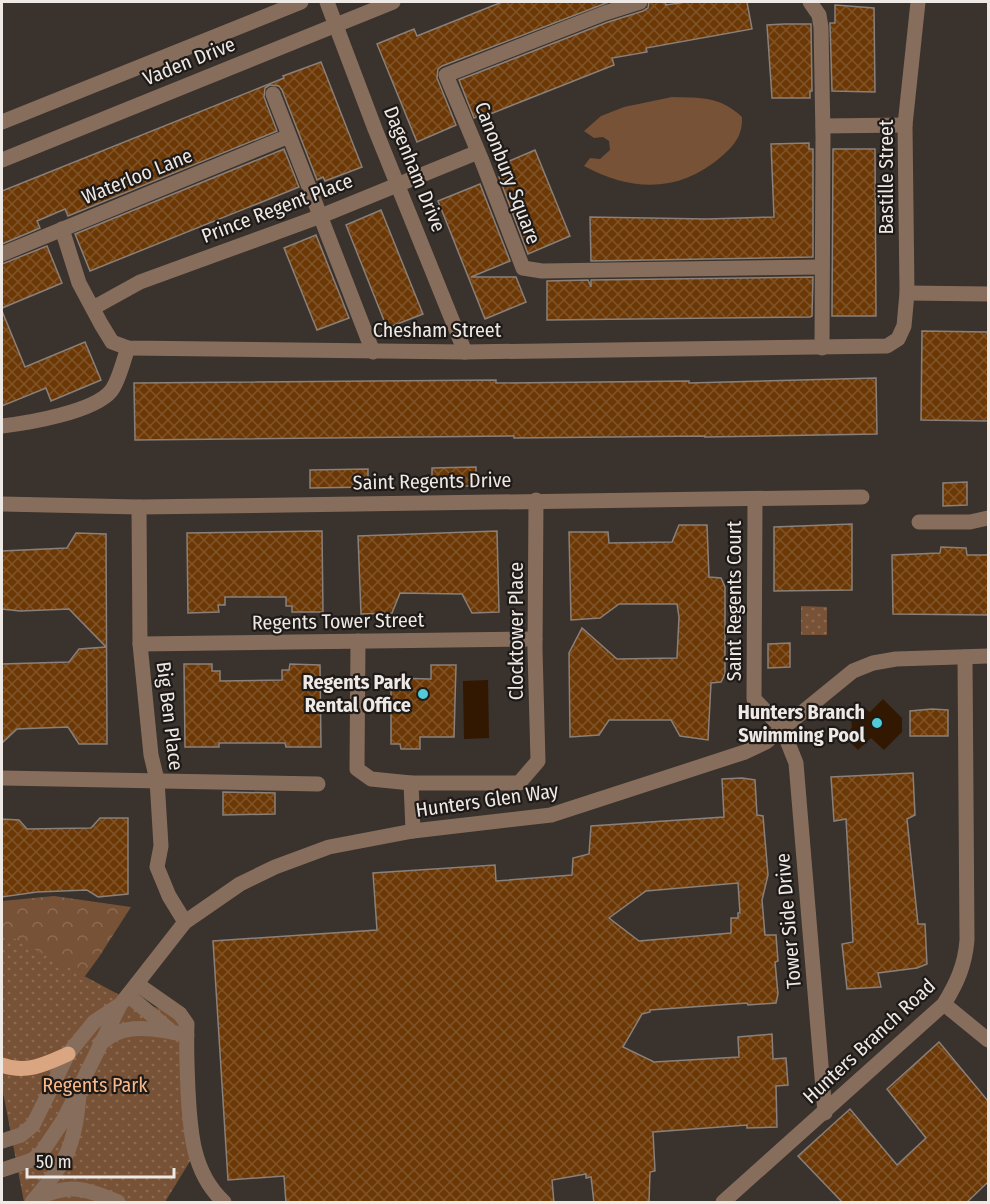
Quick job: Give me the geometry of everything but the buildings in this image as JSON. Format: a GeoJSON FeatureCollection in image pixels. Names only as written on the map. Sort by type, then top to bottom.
{"type":"FeatureCollection","features":[{"type":"Feature","properties":{"kind":"main road"},"geometry":{"type":"LineString","coordinates":[[2,1065],[25,1069],[42,1066],[68,1054]]}},
{"type":"Feature","properties":{"kind":"street","name":"Vaden Drive"},"geometry":{"type":"LineString","coordinates":[[2,122],[301,2]]}},
{"type":"Feature","properties":{"kind":"street","name":"Dagenham Drive"},"geometry":{"type":"LineString","coordinates":[[327,2],[465,352]]}},
{"type":"Feature","properties":{"kind":"street","name":"Vaden Drive"},"geometry":{"type":"LineString","coordinates":[[2,160],[393,2]]}},
{"type":"Feature","properties":{"kind":"street","name":"Canonbury Square"},"geometry":{"type":"LineString","coordinates":[[640,2],[594,17],[446,75],[523,268],[542,271],[822,267]]}},
{"type":"Feature","properties":{"kind":"street"},"geometry":{"type":"LineString","coordinates":[[810,2],[819,15],[821,27],[822,348]]}},
{"type":"Feature","properties":{"kind":"street","name":"Bastille Street"},"geometry":{"type":"LineString","coordinates":[[887,346],[898,339],[904,326],[907,293],[905,125],[918,2]]}},
{"type":"Feature","properties":{"kind":"street"},"geometry":{"type":"LineString","coordinates":[[273,94],[373,352]]}},
{"type":"Feature","properties":{"kind":"street"},"geometry":{"type":"LineString","coordinates":[[823,126],[905,125]]}},
{"type":"Feature","properties":{"kind":"street","name":"Waterloo Lane"},"geometry":{"type":"LineString","coordinates":[[2,254],[289,136]]}},
{"type":"Feature","properties":{"kind":"street","name":"Prince Regent Place"},"geometry":{"type":"LineString","coordinates":[[93,308],[140,282],[321,216],[478,152]]}},
{"type":"Feature","properties":{"kind":"street"},"geometry":{"type":"LineString","coordinates":[[2,426],[33,422],[90,406],[111,391],[128,348],[112,342],[79,283],[62,229]]}},
{"type":"Feature","properties":{"kind":"street"},"geometry":{"type":"LineString","coordinates":[[907,293],[988,294]]}},
{"type":"Feature","properties":{"kind":"street","name":"Chesham Street"},"geometry":{"type":"LineString","coordinates":[[128,348],[465,352],[887,346]]}},
{"type":"Feature","properties":{"kind":"street","name":"Saint Regents Drive"},"geometry":{"type":"LineString","coordinates":[[2,504],[139,507],[862,497]]}},
{"type":"Feature","properties":{"kind":"street","name":"Clocktower Place"},"geometry":{"type":"LineString","coordinates":[[411,783],[519,783],[538,761],[535,639],[536,500]]}},
{"type":"Feature","properties":{"kind":"street","name":"Saint Regents Court"},"geometry":{"type":"LineString","coordinates":[[755,500],[754,699],[782,728]]}},
{"type":"Feature","properties":{"kind":"street","name":"Big Ben Place"},"geometry":{"type":"LineString","coordinates":[[139,507],[140,644],[151,755],[157,780],[161,846],[157,867],[169,896],[185,922]]}},
{"type":"Feature","properties":{"kind":"street"},"geometry":{"type":"LineString","coordinates":[[919,522],[970,522],[988,518]]}},
{"type":"Feature","properties":{"kind":"street","name":"Regents Tower Street"},"geometry":{"type":"LineString","coordinates":[[140,644],[535,639]]}},
{"type":"Feature","properties":{"kind":"street"},"geometry":{"type":"LineString","coordinates":[[358,642],[357,770],[371,779],[411,783],[413,831]]}},
{"type":"Feature","properties":{"kind":"street","name":"Hunters Glen Way"},"geometry":{"type":"LineString","coordinates":[[2,1170],[18,1167],[42,1152],[64,1119],[100,1044],[128,995],[185,922],[240,884],[275,867],[329,847],[413,831],[551,815],[745,752],[766,742],[853,671],[873,663],[896,659],[988,656]]}},
{"type":"Feature","properties":{"kind":"street","name":"Hunters Branch Road"},"geometry":{"type":"LineString","coordinates":[[723,1203],[944,1004],[958,982],[965,960],[967,940],[965,657]]}},
{"type":"Feature","properties":{"kind":"street","name":"Tower Side Drive"},"geometry":{"type":"LineString","coordinates":[[782,728],[796,764],[825,1113]]}},
{"type":"Feature","properties":{"kind":"street"},"geometry":{"type":"LineString","coordinates":[[2,778],[318,784]]}},
{"type":"Feature","properties":{"kind":"street"},"geometry":{"type":"LineString","coordinates":[[128,995],[180,1014],[187,1024],[179,1033],[195,1153],[207,1181],[224,1203]]}},
{"type":"Feature","properties":{"kind":"street","name":"Hunters Glen Way"},"geometry":{"type":"LineString","coordinates":[[2,1141],[21,1135],[33,1125],[68,1054],[94,1022],[128,995]]}},
{"type":"Feature","properties":{"kind":"street"},"geometry":{"type":"LineString","coordinates":[[944,1004],[988,1040]]}},
{"type":"Feature","properties":{"kind":"street"},"geometry":{"type":"LineString","coordinates":[[100,1044],[118,1032],[131,1030],[179,1033]]}},
{"type":"Feature","properties":{"kind":"street","name":"Hunters Glen Way"},"geometry":{"type":"LineString","coordinates":[[32,1202],[65,1160],[74,1138],[79,1086]]}},
{"type":"Feature","properties":{"kind":"street"},"geometry":{"type":"LineString","coordinates":[[32,1202],[56,1190],[72,1188],[86,1190],[118,1203]]}},
{"type":"Feature","properties":{"kind":"green space"},"geometry":{"type":"Polygon","coordinates":[[[672,97],[710,100],[734,110],[742,117],[740,134],[731,148],[706,168],[689,177],[655,185],[620,181],[584,166],[590,158],[600,159],[610,150],[609,141],[603,137],[594,138],[584,131],[601,116],[624,107],[672,97]]]}},
{"type":"Feature","properties":{"kind":"green space"},"geometry":{"type":"Polygon","coordinates":[[[801,606],[827,607],[827,635],[801,635],[801,606]]]}},
{"type":"Feature","properties":{"kind":"green space"},"geometry":{"type":"Polygon","coordinates":[[[54,896],[131,907],[99,957],[55,1017],[2,1036],[2,901],[54,896]]]}},
{"type":"Feature","properties":{"kind":"green space","name":"Regents Park"},"geometry":{"type":"Polygon","coordinates":[[[2,932],[129,1000],[180,1014],[195,1153],[165,1202],[24,1202],[2,1087],[2,932]]]}},
{"type":"Feature","properties":{"kind":"shaded area"},"geometry":{"type":"Polygon","coordinates":[[[488,680],[489,738],[464,739],[463,681],[488,680]]]}},
{"type":"Feature","properties":{"kind":"shaded area","name":"Hunters Branch Swimming Pool"},"geometry":{"type":"Polygon","coordinates":[[[883,699],[902,718],[902,732],[884,750],[871,738],[858,750],[845,737],[852,727],[851,719],[864,708],[870,712],[883,699]]]}},
{"type":"Feature","properties":{"kind":"place","name":"Regents Park Rental Office"},"geometry":{"type":"Point","coordinates":[423,694]}},
{"type":"Feature","properties":{"kind":"place","name":"Hunters Branch Swimming Pool"},"geometry":{"type":"Point","coordinates":[877,723]}}]}
